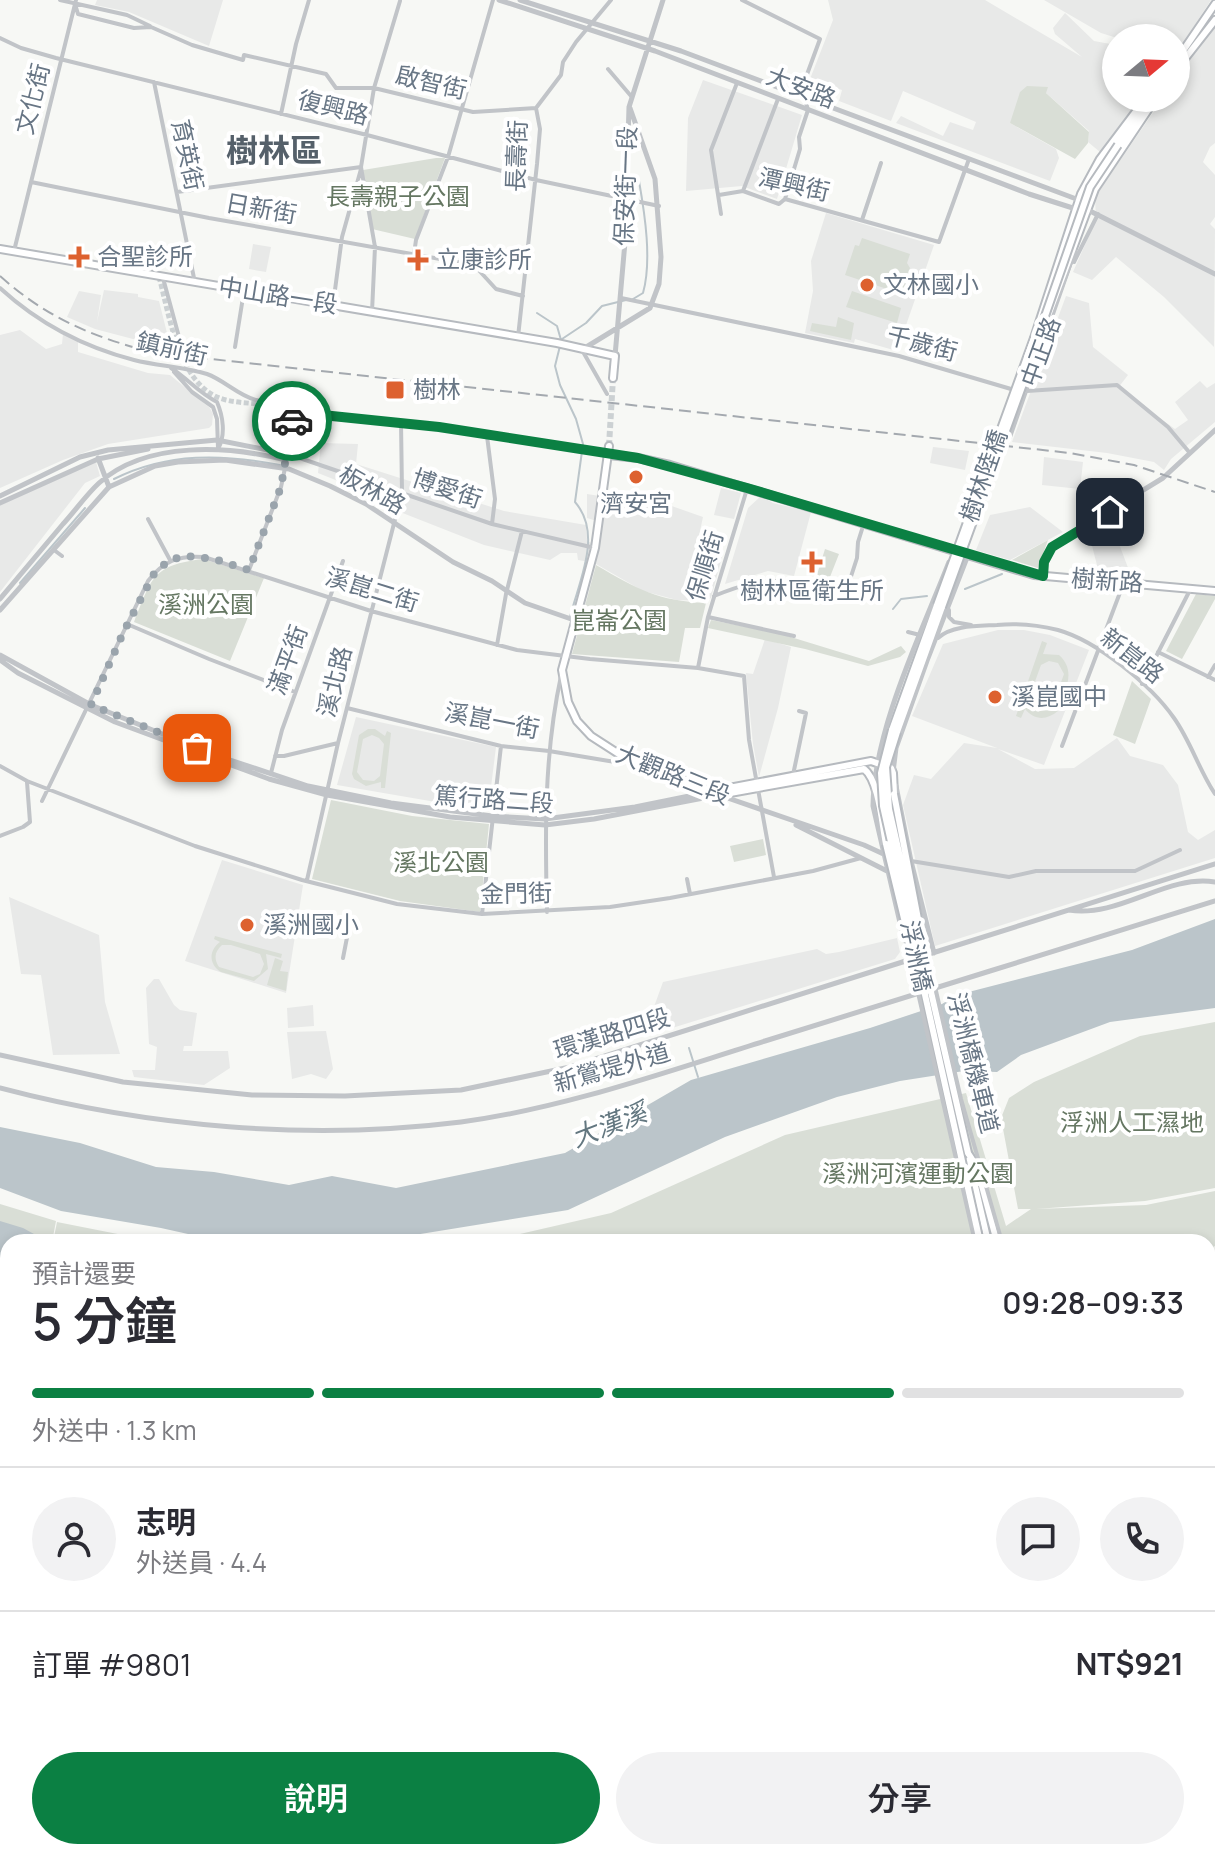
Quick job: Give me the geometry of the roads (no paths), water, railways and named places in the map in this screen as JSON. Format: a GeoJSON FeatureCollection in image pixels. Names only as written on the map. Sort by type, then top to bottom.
{"type":"FeatureCollection","features":[{"type":"Feature","properties":{"kind":"main road"},"geometry":{"type":"LineString","coordinates":[[1190,41],[1215,4]]}},
{"type":"Feature","properties":{"kind":"main road"},"geometry":{"type":"LineString","coordinates":[[1190,52],[1215,20]]}},
{"type":"Feature","properties":{"kind":"main road"},"geometry":{"type":"LineString","coordinates":[[1075,210],[1100,159],[1139,112]]}},
{"type":"Feature","properties":{"kind":"main road","name":"樹林陸橋"},"geometry":{"type":"LineString","coordinates":[[915,672],[943,606],[1090,187],[1141,112]]}},
{"type":"Feature","properties":{"kind":"main road"},"geometry":{"type":"LineString","coordinates":[[1078,237],[1095,189],[1142,112]]}},
{"type":"Feature","properties":{"kind":"main road","name":"樹林陸橋"},"geometry":{"type":"LineString","coordinates":[[1037,339],[1075,210]]}},
{"type":"Feature","properties":{"kind":"main road","name":"樹林陸橋"},"geometry":{"type":"LineString","coordinates":[[1037,339],[1078,237]]}},
{"type":"Feature","properties":{"kind":"main road","name":"中山路一段"},"geometry":{"type":"LineString","coordinates":[[0,249],[615,356]]}},
{"type":"Feature","properties":{"kind":"main road","name":"保安街一段"},"geometry":{"type":"LineString","coordinates":[[613,378],[615,356]]}},
{"type":"Feature","properties":{"kind":"main road"},"geometry":{"type":"LineString","coordinates":[[562,670],[594,548],[609,446]]}},
{"type":"Feature","properties":{"kind":"main road","name":"樹新路"},"geometry":{"type":"LineString","coordinates":[[608,455],[638,458],[747,488],[1043,576],[1215,591]]}},
{"type":"Feature","properties":{"kind":"main road","name":"大觀路三段"},"geometry":{"type":"LineString","coordinates":[[562,670],[564,687],[577,721],[607,748],[719,795]]}},
{"type":"Feature","properties":{"kind":"main road","name":"浮洲橋"},"geometry":{"type":"LineString","coordinates":[[915,672],[883,760],[881,789],[986,1234]]}},
{"type":"Feature","properties":{"kind":"main road"},"geometry":{"type":"LineString","coordinates":[[719,795],[793,776],[877,762],[886,764],[893,773],[894,794],[924,939],[925,979]]}},
{"type":"Feature","properties":{"kind":"main road"},"geometry":{"type":"LineString","coordinates":[[710,791],[864,769],[870,774],[913,959],[925,979]]}},
{"type":"Feature","properties":{"kind":"main road","name":"浮洲橋"},"geometry":{"type":"LineString","coordinates":[[925,979],[975,1234]]}},
{"type":"Feature","properties":{"kind":"main road","name":"浮洲橋"},"geometry":{"type":"LineString","coordinates":[[968,1153],[977,1167],[998,1234]]}},
{"type":"Feature","properties":{"kind":"street"},"geometry":{"type":"LineString","coordinates":[[60,0],[127,15],[192,45],[243,60],[244,55],[292,67]]}},
{"type":"Feature","properties":{"kind":"street"},"geometry":{"type":"LineString","coordinates":[[281,114],[309,0]]}},
{"type":"Feature","properties":{"kind":"street"},"geometry":{"type":"LineString","coordinates":[[414,254],[416,240],[448,157],[460,109],[496,0]]}},
{"type":"Feature","properties":{"kind":"street","name":"大安路"},"geometry":{"type":"LineString","coordinates":[[496,0],[646,48],[965,170],[1075,210],[1088,210],[1215,274]]}},
{"type":"Feature","properties":{"kind":"street","name":"大安路"},"geometry":{"type":"LineString","coordinates":[[520,0],[649,40],[802,95],[1079,200],[1088,210]]}},
{"type":"Feature","properties":{"kind":"street","name":"長壽街"},"geometry":{"type":"LineString","coordinates":[[518,337],[536,180],[540,129],[536,108],[561,75],[563,62],[611,0]]}},
{"type":"Feature","properties":{"kind":"street","name":"保安街一段"},"geometry":{"type":"LineString","coordinates":[[615,356],[621,301],[629,107],[663,0]]}},
{"type":"Feature","properties":{"kind":"street"},"geometry":{"type":"LineString","coordinates":[[742,0],[820,39],[802,88],[808,110],[785,199]]}},
{"type":"Feature","properties":{"kind":"street"},"geometry":{"type":"LineString","coordinates":[[333,305],[342,242],[361,167],[374,88],[400,1]]}},
{"type":"Feature","properties":{"kind":"street"},"geometry":{"type":"LineString","coordinates":[[76,2],[78,14],[134,28],[151,27]]}},
{"type":"Feature","properties":{"kind":"street","name":"文化街"},"geometry":{"type":"LineString","coordinates":[[13,253],[76,2]]}},
{"type":"Feature","properties":{"kind":"street","name":"復興路"},"geometry":{"type":"LineString","coordinates":[[0,38],[21,48],[62,60],[536,180],[659,206]]}},
{"type":"Feature","properties":{"kind":"street","name":"啟智街"},"geometry":{"type":"LineString","coordinates":[[292,67],[326,74],[336,88],[374,88],[473,112],[536,108]]}},
{"type":"Feature","properties":{"kind":"street"},"geometry":{"type":"LineString","coordinates":[[608,69],[631,96]]}},
{"type":"Feature","properties":{"kind":"street","name":"育英街"},"geometry":{"type":"LineString","coordinates":[[154,82],[195,283]]}},
{"type":"Feature","properties":{"kind":"street"},"geometry":{"type":"LineString","coordinates":[[721,214],[711,150],[737,83]]}},
{"type":"Feature","properties":{"kind":"street"},"geometry":{"type":"LineString","coordinates":[[743,191],[778,99]]}},
{"type":"Feature","properties":{"kind":"street"},"geometry":{"type":"LineString","coordinates":[[607,394],[582,350],[650,308],[659,284],[659,206],[651,166],[629,107]]}},
{"type":"Feature","properties":{"kind":"street"},"geometry":{"type":"LineString","coordinates":[[965,170],[969,159]]}},
{"type":"Feature","properties":{"kind":"street"},"geometry":{"type":"LineString","coordinates":[[862,220],[881,163]]}},
{"type":"Feature","properties":{"kind":"street"},"geometry":{"type":"LineString","coordinates":[[177,192],[361,167]]}},
{"type":"Feature","properties":{"kind":"street"},"geometry":{"type":"LineString","coordinates":[[361,167],[375,247],[372,312]]}},
{"type":"Feature","properties":{"kind":"street","name":"潭興街"},"geometry":{"type":"LineString","coordinates":[[719,195],[743,191],[779,204],[785,199],[939,242],[965,170]]}},
{"type":"Feature","properties":{"kind":"street","name":"日新街"},"geometry":{"type":"LineString","coordinates":[[31,182],[474,265],[496,289],[523,296]]}},
{"type":"Feature","properties":{"kind":"street"},"geometry":{"type":"LineString","coordinates":[[1071,267],[1098,214]]}},
{"type":"Feature","properties":{"kind":"street"},"geometry":{"type":"LineString","coordinates":[[1071,267],[1078,237]]}},
{"type":"Feature","properties":{"kind":"street","name":"中正路"},"geometry":{"type":"LineString","coordinates":[[1010,437],[1071,267]]}},
{"type":"Feature","properties":{"kind":"street"},"geometry":{"type":"LineString","coordinates":[[163,278],[182,348]]}},
{"type":"Feature","properties":{"kind":"street","name":"鎮前街"},"geometry":{"type":"LineString","coordinates":[[0,288],[35,317],[76,339],[134,360],[208,375],[253,400],[281,403],[292,408],[293,412],[401,422],[608,455]]}},
{"type":"Feature","properties":{"kind":"street"},"geometry":{"type":"LineString","coordinates":[[235,347],[244,291]]}},
{"type":"Feature","properties":{"kind":"street","name":"千歲街"},"geometry":{"type":"LineString","coordinates":[[621,301],[632,299],[654,303],[899,356],[1011,389],[1027,391],[1117,385],[1168,427],[1189,452]]}},
{"type":"Feature","properties":{"kind":"street"},"geometry":{"type":"LineString","coordinates":[[169,367],[196,390],[217,402],[222,418],[219,444]]}},
{"type":"Feature","properties":{"kind":"street"},"geometry":{"type":"LineString","coordinates":[[169,367],[192,392],[213,407],[219,444]]}},
{"type":"Feature","properties":{"kind":"street"},"geometry":{"type":"LineString","coordinates":[[249,570],[281,487],[293,412]]}},
{"type":"Feature","properties":{"kind":"street","name":"溪北路"},"geometry":{"type":"LineString","coordinates":[[307,881],[338,743],[402,492],[401,422]]}},
{"type":"Feature","properties":{"kind":"street"},"geometry":{"type":"LineString","coordinates":[[1043,576],[1047,555],[1055,544],[1163,478],[1215,430]]}},
{"type":"Feature","properties":{"kind":"street"},"geometry":{"type":"LineString","coordinates":[[487,436],[495,499],[492,524]]}},
{"type":"Feature","properties":{"kind":"street","name":"博愛街"},"geometry":{"type":"LineString","coordinates":[[106,478],[153,457],[219,444]]}},
{"type":"Feature","properties":{"kind":"street","name":"博愛街"},"geometry":{"type":"LineString","coordinates":[[0,496],[80,457],[129,455],[158,446],[219,444],[287,457],[402,492],[492,524],[594,548]]}},
{"type":"Feature","properties":{"kind":"street"},"geometry":{"type":"LineString","coordinates":[[97,456],[109,487]]}},
{"type":"Feature","properties":{"kind":"street","name":"博愛街"},"geometry":{"type":"LineString","coordinates":[[0,503],[97,456]]}},
{"type":"Feature","properties":{"kind":"street","name":"板林路"},"geometry":{"type":"LineString","coordinates":[[0,610],[109,487],[145,469],[178,462],[225,460],[285,468],[342,492],[525,603],[574,620]]}},
{"type":"Feature","properties":{"kind":"street"},"geometry":{"type":"LineString","coordinates":[[0,599],[94,488],[106,478]]}},
{"type":"Feature","properties":{"kind":"street","name":"保順街"},"geometry":{"type":"LineString","coordinates":[[747,488],[708,617],[794,636]]}},
{"type":"Feature","properties":{"kind":"street"},"geometry":{"type":"LineString","coordinates":[[42,801],[148,581],[170,560],[148,519]]}},
{"type":"Feature","properties":{"kind":"street"},"geometry":{"type":"LineString","coordinates":[[714,596],[758,580],[776,579],[843,601],[864,523]]}},
{"type":"Feature","properties":{"kind":"street"},"geometry":{"type":"LineString","coordinates":[[497,645],[522,531]]}},
{"type":"Feature","properties":{"kind":"street"},"geometry":{"type":"LineString","coordinates":[[54,550],[62,556]]}},
{"type":"Feature","properties":{"kind":"street"},"geometry":{"type":"LineString","coordinates":[[908,960],[873,806],[877,762],[903,680],[954,551]]}},
{"type":"Feature","properties":{"kind":"street"},"geometry":{"type":"LineString","coordinates":[[896,748],[932,647],[943,606],[968,555]]}},
{"type":"Feature","properties":{"kind":"street","name":"溪崑二街"},"geometry":{"type":"LineString","coordinates":[[170,560],[186,556],[204,557],[371,611],[497,645],[744,676],[749,740],[758,785]]}},
{"type":"Feature","properties":{"kind":"street","name":"滿平街"},"geometry":{"type":"LineString","coordinates":[[270,776],[343,561]]}},
{"type":"Feature","properties":{"kind":"street"},"geometry":{"type":"LineString","coordinates":[[1062,746],[1124,582]]}},
{"type":"Feature","properties":{"kind":"street"},"geometry":{"type":"LineString","coordinates":[[1142,684],[1191,588]]}},
{"type":"Feature","properties":{"kind":"street"},"geometry":{"type":"LineString","coordinates":[[943,606],[954,622],[977,626]]}},
{"type":"Feature","properties":{"kind":"street"},"geometry":{"type":"LineString","coordinates":[[698,668],[708,617]]}},
{"type":"Feature","properties":{"kind":"street"},"geometry":{"type":"LineString","coordinates":[[127,624],[296,692]]}},
{"type":"Feature","properties":{"kind":"street","name":"新崑路"},"geometry":{"type":"LineString","coordinates":[[932,647],[942,634],[977,626],[1015,624],[1060,630],[1099,650],[1142,684],[1175,718],[1215,794]]}},
{"type":"Feature","properties":{"kind":"street"},"geometry":{"type":"LineString","coordinates":[[908,632],[920,635]]}},
{"type":"Feature","properties":{"kind":"street"},"geometry":{"type":"LineString","coordinates":[[1158,652],[1215,680]]}},
{"type":"Feature","properties":{"kind":"street","name":"篤行路二段"},"geometry":{"type":"LineString","coordinates":[[0,658],[89,707],[270,776],[328,793],[492,819],[545,822],[596,819],[719,795]]}},
{"type":"Feature","properties":{"kind":"street"},"geometry":{"type":"LineString","coordinates":[[903,680],[920,659]]}},
{"type":"Feature","properties":{"kind":"street"},"geometry":{"type":"LineString","coordinates":[[893,773],[896,748],[920,659]]}},
{"type":"Feature","properties":{"kind":"street"},"geometry":{"type":"LineString","coordinates":[[1208,677],[1215,665]]}},
{"type":"Feature","properties":{"kind":"street"},"geometry":{"type":"LineString","coordinates":[[547,912],[545,822],[549,751],[562,670]]}},
{"type":"Feature","properties":{"kind":"street","name":"溪崑一街"},"geometry":{"type":"LineString","coordinates":[[347,708],[501,746],[615,762],[630,760]]}},
{"type":"Feature","properties":{"kind":"street"},"geometry":{"type":"LineString","coordinates":[[793,776],[806,713],[799,711]]}},
{"type":"Feature","properties":{"kind":"street"},"geometry":{"type":"LineString","coordinates":[[275,756],[338,743]]}},
{"type":"Feature","properties":{"kind":"street"},"geometry":{"type":"LineString","coordinates":[[482,914],[501,746]]}},
{"type":"Feature","properties":{"kind":"street"},"geometry":{"type":"LineString","coordinates":[[894,761],[897,793],[911,861],[934,953]]}},
{"type":"Feature","properties":{"kind":"street","name":"金門街"},"geometry":{"type":"LineString","coordinates":[[0,766],[27,781],[195,846],[307,881],[397,904],[482,914],[610,907],[813,871],[861,858]]}},
{"type":"Feature","properties":{"kind":"street"},"geometry":{"type":"LineString","coordinates":[[0,836],[30,822],[27,781]]}},
{"type":"Feature","properties":{"kind":"street"},"geometry":{"type":"LineString","coordinates":[[758,785],[774,877]]}},
{"type":"Feature","properties":{"kind":"street","name":"篤行路二段"},"geometry":{"type":"LineString","coordinates":[[545,822],[710,791]]}},
{"type":"Feature","properties":{"kind":"street","name":"大觀路三段"},"geometry":{"type":"LineString","coordinates":[[719,795],[885,856],[911,861]]}},
{"type":"Feature","properties":{"kind":"street","name":"大觀路三段"},"geometry":{"type":"LineString","coordinates":[[785,819],[889,872]]}},
{"type":"Feature","properties":{"kind":"street"},"geometry":{"type":"LineString","coordinates":[[830,843],[832,834]]}},
{"type":"Feature","properties":{"kind":"street"},"geometry":{"type":"LineString","coordinates":[[886,844],[975,1234]]}},
{"type":"Feature","properties":{"kind":"street"},"geometry":{"type":"LineString","coordinates":[[911,861],[1009,877],[1036,871],[1135,871],[1180,850]]}},
{"type":"Feature","properties":{"kind":"street","name":"環漢路四段"},"geometry":{"type":"LineString","coordinates":[[0,1055],[123,1082],[252,1095],[345,1096],[450,1091],[498,1084],[570,1067],[1215,864]]}},
{"type":"Feature","properties":{"kind":"street"},"geometry":{"type":"LineString","coordinates":[[687,879],[690,894]]}},
{"type":"Feature","properties":{"kind":"street"},"geometry":{"type":"LineString","coordinates":[[1068,910],[1093,912],[1188,883],[1215,882]]}},
{"type":"Feature","properties":{"kind":"street","name":"新鶯堤外道"},"geometry":{"type":"LineString","coordinates":[[0,1088],[79,1106],[197,1123],[357,1129],[505,1115],[574,1099],[705,1060],[1215,901]]}},
{"type":"Feature","properties":{"kind":"street"},"geometry":{"type":"LineString","coordinates":[[900,924],[906,927],[924,921],[924,916]]}},
{"type":"Feature","properties":{"kind":"street"},"geometry":{"type":"LineString","coordinates":[[343,958],[351,917]]}},
{"type":"Feature","properties":{"kind":"street","name":"浮洲橋機車道"},"geometry":{"type":"LineString","coordinates":[[924,939],[961,1099],[988,1187],[998,1234]]}},
{"type":"Feature","properties":{"kind":"waterway"},"geometry":{"type":"LineString","coordinates":[[633,299],[643,293],[647,267],[639,181]]}},
{"type":"Feature","properties":{"kind":"waterway"},"geometry":{"type":"LineString","coordinates":[[562,339],[586,323],[602,306],[626,300]]}},
{"type":"Feature","properties":{"kind":"waterway"},"geometry":{"type":"LineString","coordinates":[[537,313],[557,326],[561,340]]}},
{"type":"Feature","properties":{"kind":"waterway"},"geometry":{"type":"LineString","coordinates":[[560,346],[555,366],[583,444],[575,502],[583,515],[588,543],[570,617]]}},
{"type":"Feature","properties":{"kind":"waterway"},"geometry":{"type":"LineString","coordinates":[[114,479],[155,464],[196,458],[217,457],[280,465]]}},
{"type":"Feature","properties":{"kind":"waterway"},"geometry":{"type":"LineString","coordinates":[[20,583],[85,508]]}},
{"type":"Feature","properties":{"kind":"waterway"},"geometry":{"type":"LineString","coordinates":[[965,589],[1002,574]]}},
{"type":"Feature","properties":{"kind":"waterway"},"geometry":{"type":"LineString","coordinates":[[893,609],[901,599],[927,596]]}},
{"type":"Feature","properties":{"kind":"waterway"},"geometry":{"type":"LineString","coordinates":[[689,1048],[698,1077]]}},
{"type":"Feature","properties":{"kind":"tunnel"},"geometry":{"type":"LineString","coordinates":[[159,277],[179,349],[197,382],[210,393],[226,400],[293,412]]}},
{"type":"Feature","properties":{"kind":"tunnel"},"geometry":{"type":"LineString","coordinates":[[609,446],[613,378]]}},
{"type":"Feature","properties":{"kind":"railway"},"geometry":{"type":"LineString","coordinates":[[0,276],[35,304],[72,325],[112,341],[156,353],[1070,453],[1134,465],[1215,492]]}},
{"type":"Feature","properties":{"kind":"place","name":"合聖診所"},"geometry":{"type":"Point","coordinates":[79,257]}},
{"type":"Feature","properties":{"kind":"place","name":"立康診所"},"geometry":{"type":"Point","coordinates":[418,260]}},
{"type":"Feature","properties":{"kind":"place","name":"文林國小"},"geometry":{"type":"Point","coordinates":[867,285]}},
{"type":"Feature","properties":{"kind":"place","name":"樹林"},"geometry":{"type":"Point","coordinates":[395,390]}},
{"type":"Feature","properties":{"kind":"place","name":"濟安宮"},"geometry":{"type":"Point","coordinates":[636,477]}},
{"type":"Feature","properties":{"kind":"place","name":"樹林區衛生所"},"geometry":{"type":"Point","coordinates":[812,562]}},
{"type":"Feature","properties":{"kind":"place","name":"溪崑國中"},"geometry":{"type":"Point","coordinates":[995,697]}},
{"type":"Feature","properties":{"kind":"place","name":"溪洲國小"},"geometry":{"type":"Point","coordinates":[247,925]}},
{"type":"Feature","properties":{"kind":"district","name":"樹林區"},"geometry":{"type":"Point","coordinates":[274,151]}},
{"type":"Feature","properties":{"kind":"park label","name":"長壽親子公園"},"geometry":{"type":"Point","coordinates":[398,197]}},
{"type":"Feature","properties":{"kind":"park label","name":"溪洲公園"},"geometry":{"type":"Point","coordinates":[206,605]}},
{"type":"Feature","properties":{"kind":"park label","name":"崑崙公園"},"geometry":{"type":"Point","coordinates":[619,621]}},
{"type":"Feature","properties":{"kind":"park label","name":"溪北公園"},"geometry":{"type":"Point","coordinates":[441,863]}},
{"type":"Feature","properties":{"kind":"park label","name":"浮洲人工濕地"},"geometry":{"type":"Point","coordinates":[1132,1123]}},
{"type":"Feature","properties":{"kind":"park label","name":"溪洲河濱運動公園"},"geometry":{"type":"Point","coordinates":[918,1174]}},
{"type":"Feature","properties":{"kind":"water label","name":"大漢溪"},"geometry":{"type":"Point","coordinates":[609,1125]}}]}
